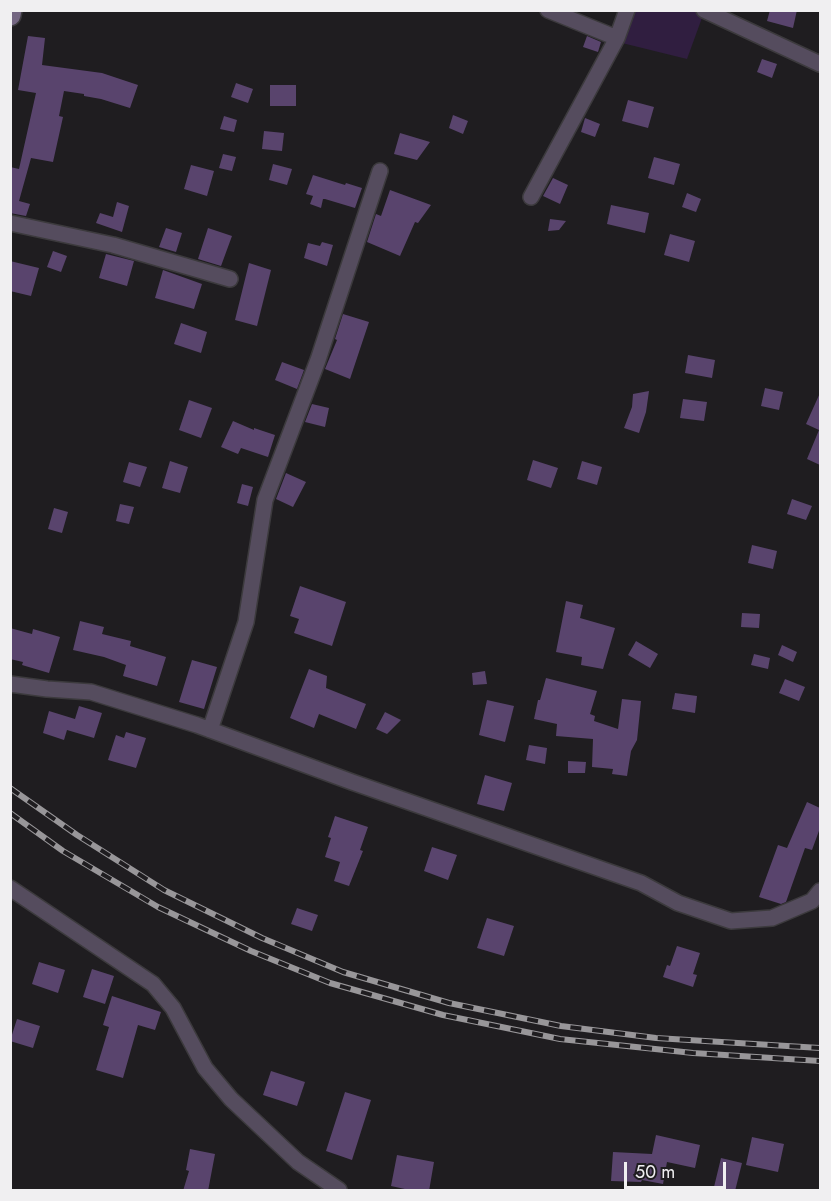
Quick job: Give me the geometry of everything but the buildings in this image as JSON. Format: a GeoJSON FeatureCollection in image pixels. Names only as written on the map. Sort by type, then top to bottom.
{"type":"FeatureCollection","features":[{"type":"Feature","properties":{"kind":"main road"},"geometry":{"type":"LineString","coordinates":[[10,15],[11,10]]}},
{"type":"Feature","properties":{"kind":"street"},"geometry":{"type":"LineString","coordinates":[[548,10],[617,38]]}},
{"type":"Feature","properties":{"kind":"street"},"geometry":{"type":"LineString","coordinates":[[531,197],[617,38],[627,10]]}},
{"type":"Feature","properties":{"kind":"street"},"geometry":{"type":"LineString","coordinates":[[704,10],[820,64]]}},
{"type":"Feature","properties":{"kind":"street"},"geometry":{"type":"LineString","coordinates":[[210,730],[246,622],[265,500],[318,360],[380,171]]}},
{"type":"Feature","properties":{"kind":"street"},"geometry":{"type":"LineString","coordinates":[[10,223],[113,245],[230,279]]}},
{"type":"Feature","properties":{"kind":"street"},"geometry":{"type":"LineString","coordinates":[[10,684],[91,692],[210,730],[641,883],[678,903],[731,921],[772,918],[812,901],[820,891]]}},
{"type":"Feature","properties":{"kind":"street"},"geometry":{"type":"LineString","coordinates":[[10,888],[153,984],[173,1008],[205,1068],[231,1099],[298,1162],[339,1191]]}},
{"type":"Feature","properties":{"kind":"shaded area"},"geometry":{"type":"Polygon","coordinates":[[[633,11],[693,11],[703,15],[687,59],[622,43],[633,11]]]}},
{"type":"Feature","properties":{"kind":"railway"},"geometry":{"type":"LineString","coordinates":[[10,788],[77,835],[164,890],[262,938],[343,972],[449,1003],[561,1026],[656,1038],[820,1048]]}},
{"type":"Feature","properties":{"kind":"railway"},"geometry":{"type":"LineString","coordinates":[[10,813],[63,851],[158,907],[251,951],[330,983],[443,1015],[560,1039],[693,1053],[820,1061]]}}]}
